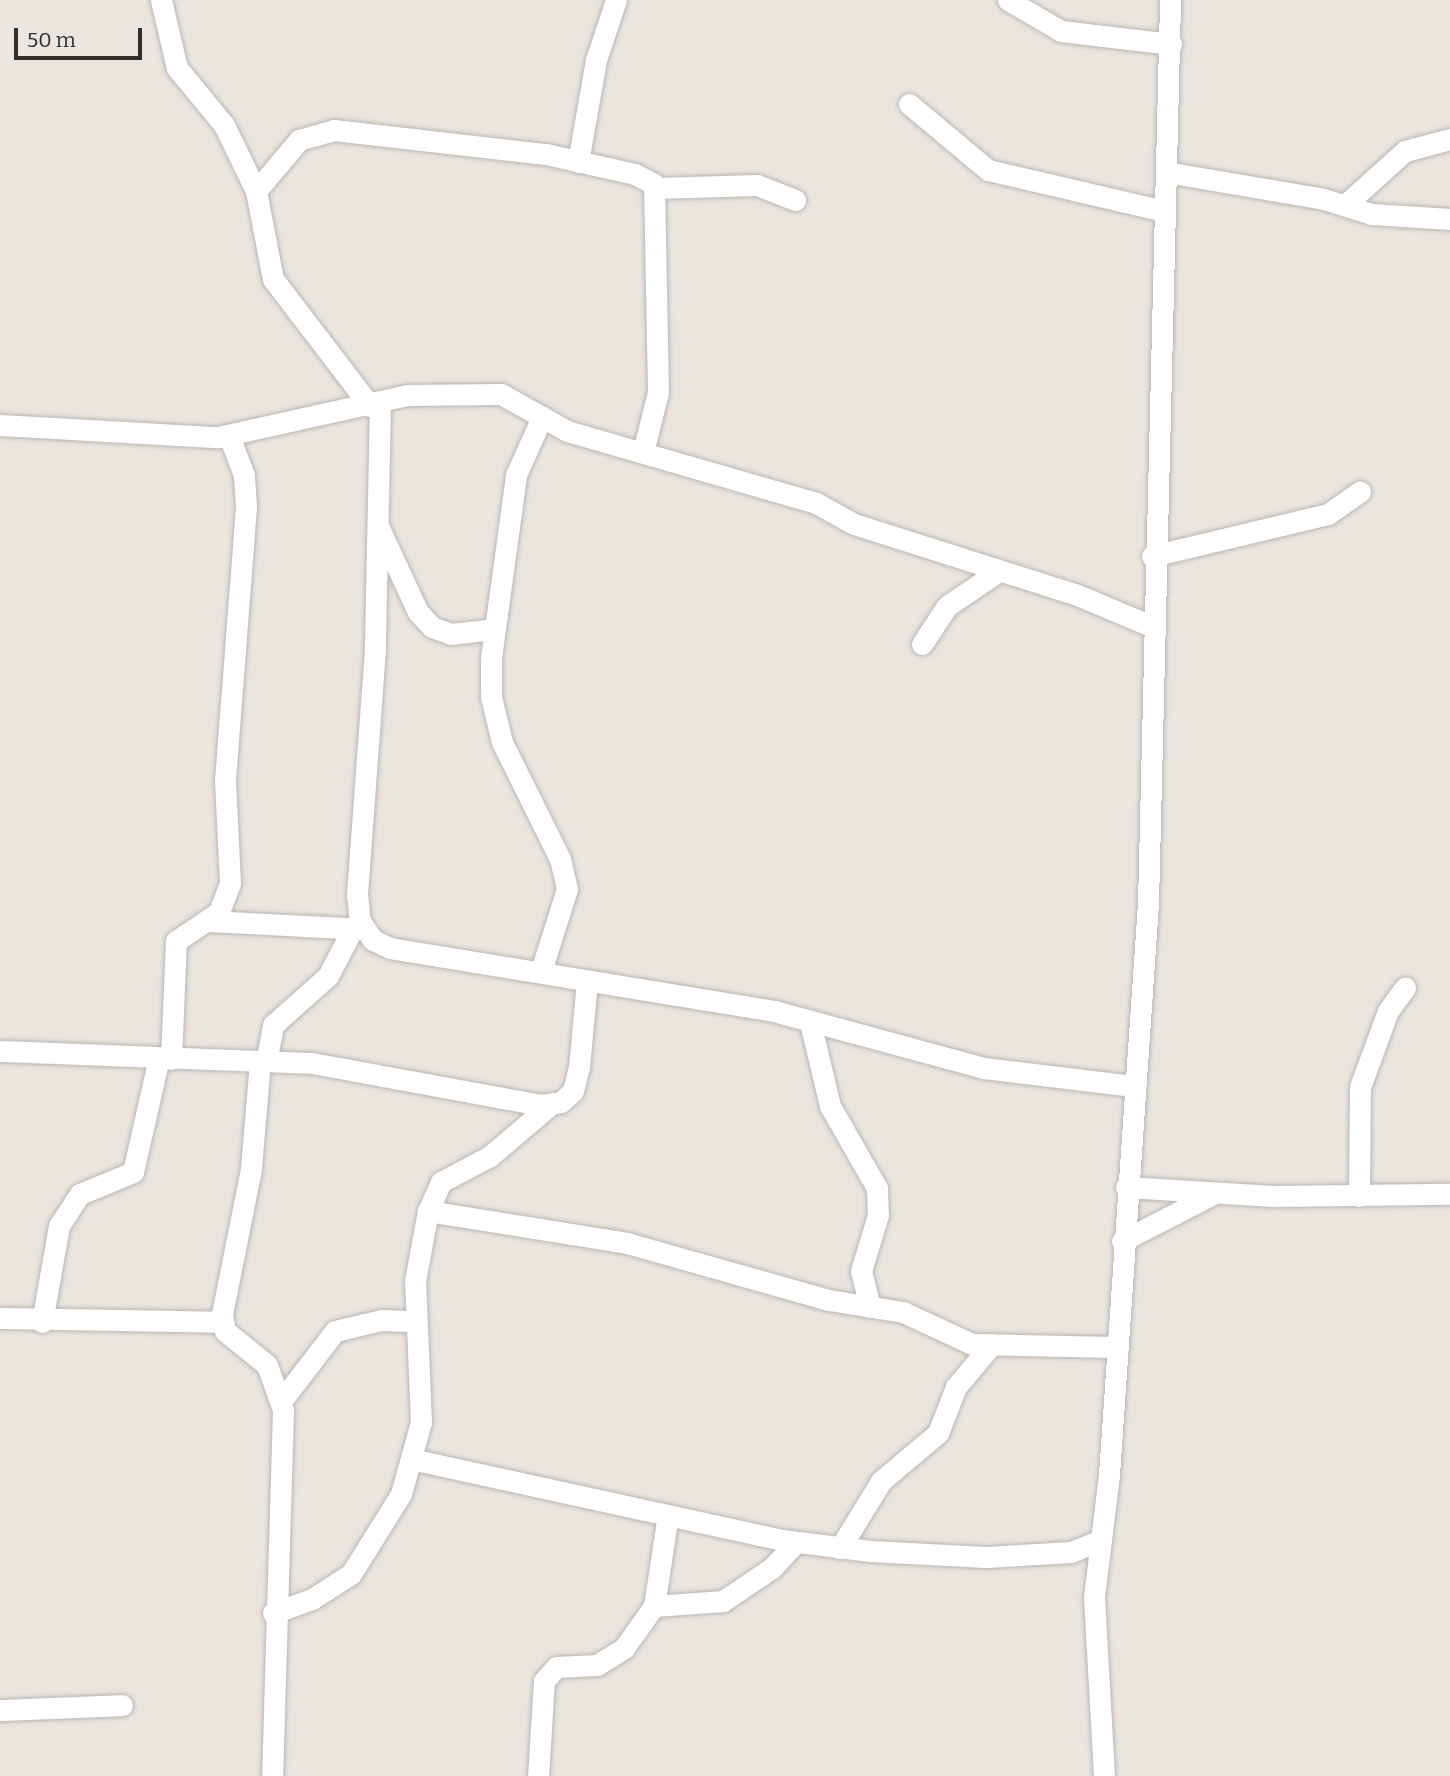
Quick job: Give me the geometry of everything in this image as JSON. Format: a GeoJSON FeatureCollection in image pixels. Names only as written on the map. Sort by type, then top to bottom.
{"type":"FeatureCollection","features":[{"type":"Feature","properties":{"kind":"street"},"geometry":{"type":"LineString","coordinates":[[161,0],[177,68],[224,125],[256,191],[272,279],[375,404],[377,524],[357,894],[358,928],[328,976],[273,1025],[263,1061],[251,1169],[223,1322],[225,1331],[267,1365],[282,1400],[273,1613],[272,1776]]}},
{"type":"Feature","properties":{"kind":"street"},"geometry":{"type":"LineString","coordinates":[[578,162],[596,60],[616,0]]}},
{"type":"Feature","properties":{"kind":"street"},"geometry":{"type":"LineString","coordinates":[[1008,0],[1061,31],[1171,44]]}},
{"type":"Feature","properties":{"kind":"street"},"geometry":{"type":"LineString","coordinates":[[1104,1776],[1096,1689],[1096,1542],[1109,1475],[1114,1347],[1148,903],[1152,556],[1171,44],[1170,0]]}},
{"type":"Feature","properties":{"kind":"street"},"geometry":{"type":"LineString","coordinates":[[909,104],[988,170],[1164,211]]}},
{"type":"Feature","properties":{"kind":"street"},"geometry":{"type":"LineString","coordinates":[[256,191],[299,140],[334,130],[578,162],[635,174],[655,188],[757,186],[795,200]]}},
{"type":"Feature","properties":{"kind":"street"},"geometry":{"type":"LineString","coordinates":[[1345,205],[1405,150],[1450,139]]}},
{"type":"Feature","properties":{"kind":"street"},"geometry":{"type":"LineString","coordinates":[[1166,172],[1345,205],[1372,214],[1450,219]]}},
{"type":"Feature","properties":{"kind":"street"},"geometry":{"type":"LineString","coordinates":[[643,453],[658,392],[655,188]]}},
{"type":"Feature","properties":{"kind":"street"},"geometry":{"type":"LineString","coordinates":[[0,425],[229,436],[408,395],[501,394],[542,416],[643,453],[816,503],[854,524],[996,573],[1119,610],[1151,626]]}},
{"type":"Feature","properties":{"kind":"street"},"geometry":{"type":"LineString","coordinates":[[541,971],[567,889],[560,859],[502,742],[491,697],[495,629],[516,475],[542,416]]}},
{"type":"Feature","properties":{"kind":"street"},"geometry":{"type":"LineString","coordinates":[[210,921],[230,883],[225,780],[246,506],[244,475],[229,436]]}},
{"type":"Feature","properties":{"kind":"street"},"geometry":{"type":"LineString","coordinates":[[1152,556],[1328,514],[1360,492]]}},
{"type":"Feature","properties":{"kind":"street"},"geometry":{"type":"LineString","coordinates":[[377,524],[418,612],[432,626],[451,634],[495,629]]}},
{"type":"Feature","properties":{"kind":"street"},"geometry":{"type":"LineString","coordinates":[[922,644],[947,606],[996,573]]}},
{"type":"Feature","properties":{"kind":"street"},"geometry":{"type":"LineString","coordinates":[[1119,610],[1151,599]]}},
{"type":"Feature","properties":{"kind":"street"},"geometry":{"type":"LineString","coordinates":[[42,1322],[59,1226],[79,1194],[134,1172],[165,1058],[173,951],[186,931],[210,921],[358,928],[390,948],[541,971],[810,1022],[984,1068],[1133,1086]]}},
{"type":"Feature","properties":{"kind":"street"},"geometry":{"type":"LineString","coordinates":[[273,1613],[312,1599],[351,1574],[401,1494],[421,1422],[415,1286],[428,1210],[441,1182],[490,1156],[551,1104],[573,1091],[587,980]]}},
{"type":"Feature","properties":{"kind":"street"},"geometry":{"type":"LineString","coordinates":[[1359,1196],[1360,1087],[1388,1011],[1405,988]]}},
{"type":"Feature","properties":{"kind":"street"},"geometry":{"type":"LineString","coordinates":[[810,1022],[830,1106],[877,1188],[878,1215],[861,1271],[870,1307]]}},
{"type":"Feature","properties":{"kind":"street"},"geometry":{"type":"LineString","coordinates":[[0,1051],[312,1063],[551,1104]]}},
{"type":"Feature","properties":{"kind":"street"},"geometry":{"type":"LineString","coordinates":[[1126,1187],[1213,1194],[1450,1194]]}},
{"type":"Feature","properties":{"kind":"street"},"geometry":{"type":"LineString","coordinates":[[1122,1241],[1213,1194]]}},
{"type":"Feature","properties":{"kind":"street"},"geometry":{"type":"LineString","coordinates":[[428,1210],[627,1244],[926,1320],[972,1344],[1114,1347]]}},
{"type":"Feature","properties":{"kind":"street"},"geometry":{"type":"LineString","coordinates":[[381,1320],[415,1286]]}},
{"type":"Feature","properties":{"kind":"street"},"geometry":{"type":"LineString","coordinates":[[0,1318],[42,1322],[223,1322]]}},
{"type":"Feature","properties":{"kind":"street"},"geometry":{"type":"LineString","coordinates":[[282,1400],[335,1331],[381,1320],[415,1321]]}},
{"type":"Feature","properties":{"kind":"street"},"geometry":{"type":"LineString","coordinates":[[840,1548],[881,1481],[938,1433],[956,1387],[992,1345]]}},
{"type":"Feature","properties":{"kind":"street"},"geometry":{"type":"LineString","coordinates":[[411,1459],[796,1542],[840,1548],[986,1557],[1071,1552],[1096,1542]]}},
{"type":"Feature","properties":{"kind":"street"},"geometry":{"type":"LineString","coordinates":[[538,1776],[544,1681],[570,1663],[606,1662],[654,1606],[668,1515]]}},
{"type":"Feature","properties":{"kind":"street"},"geometry":{"type":"LineString","coordinates":[[654,1606],[723,1601],[772,1568],[796,1542]]}},
{"type":"Feature","properties":{"kind":"street"},"geometry":{"type":"LineString","coordinates":[[0,1710],[122,1705]]}}]}
